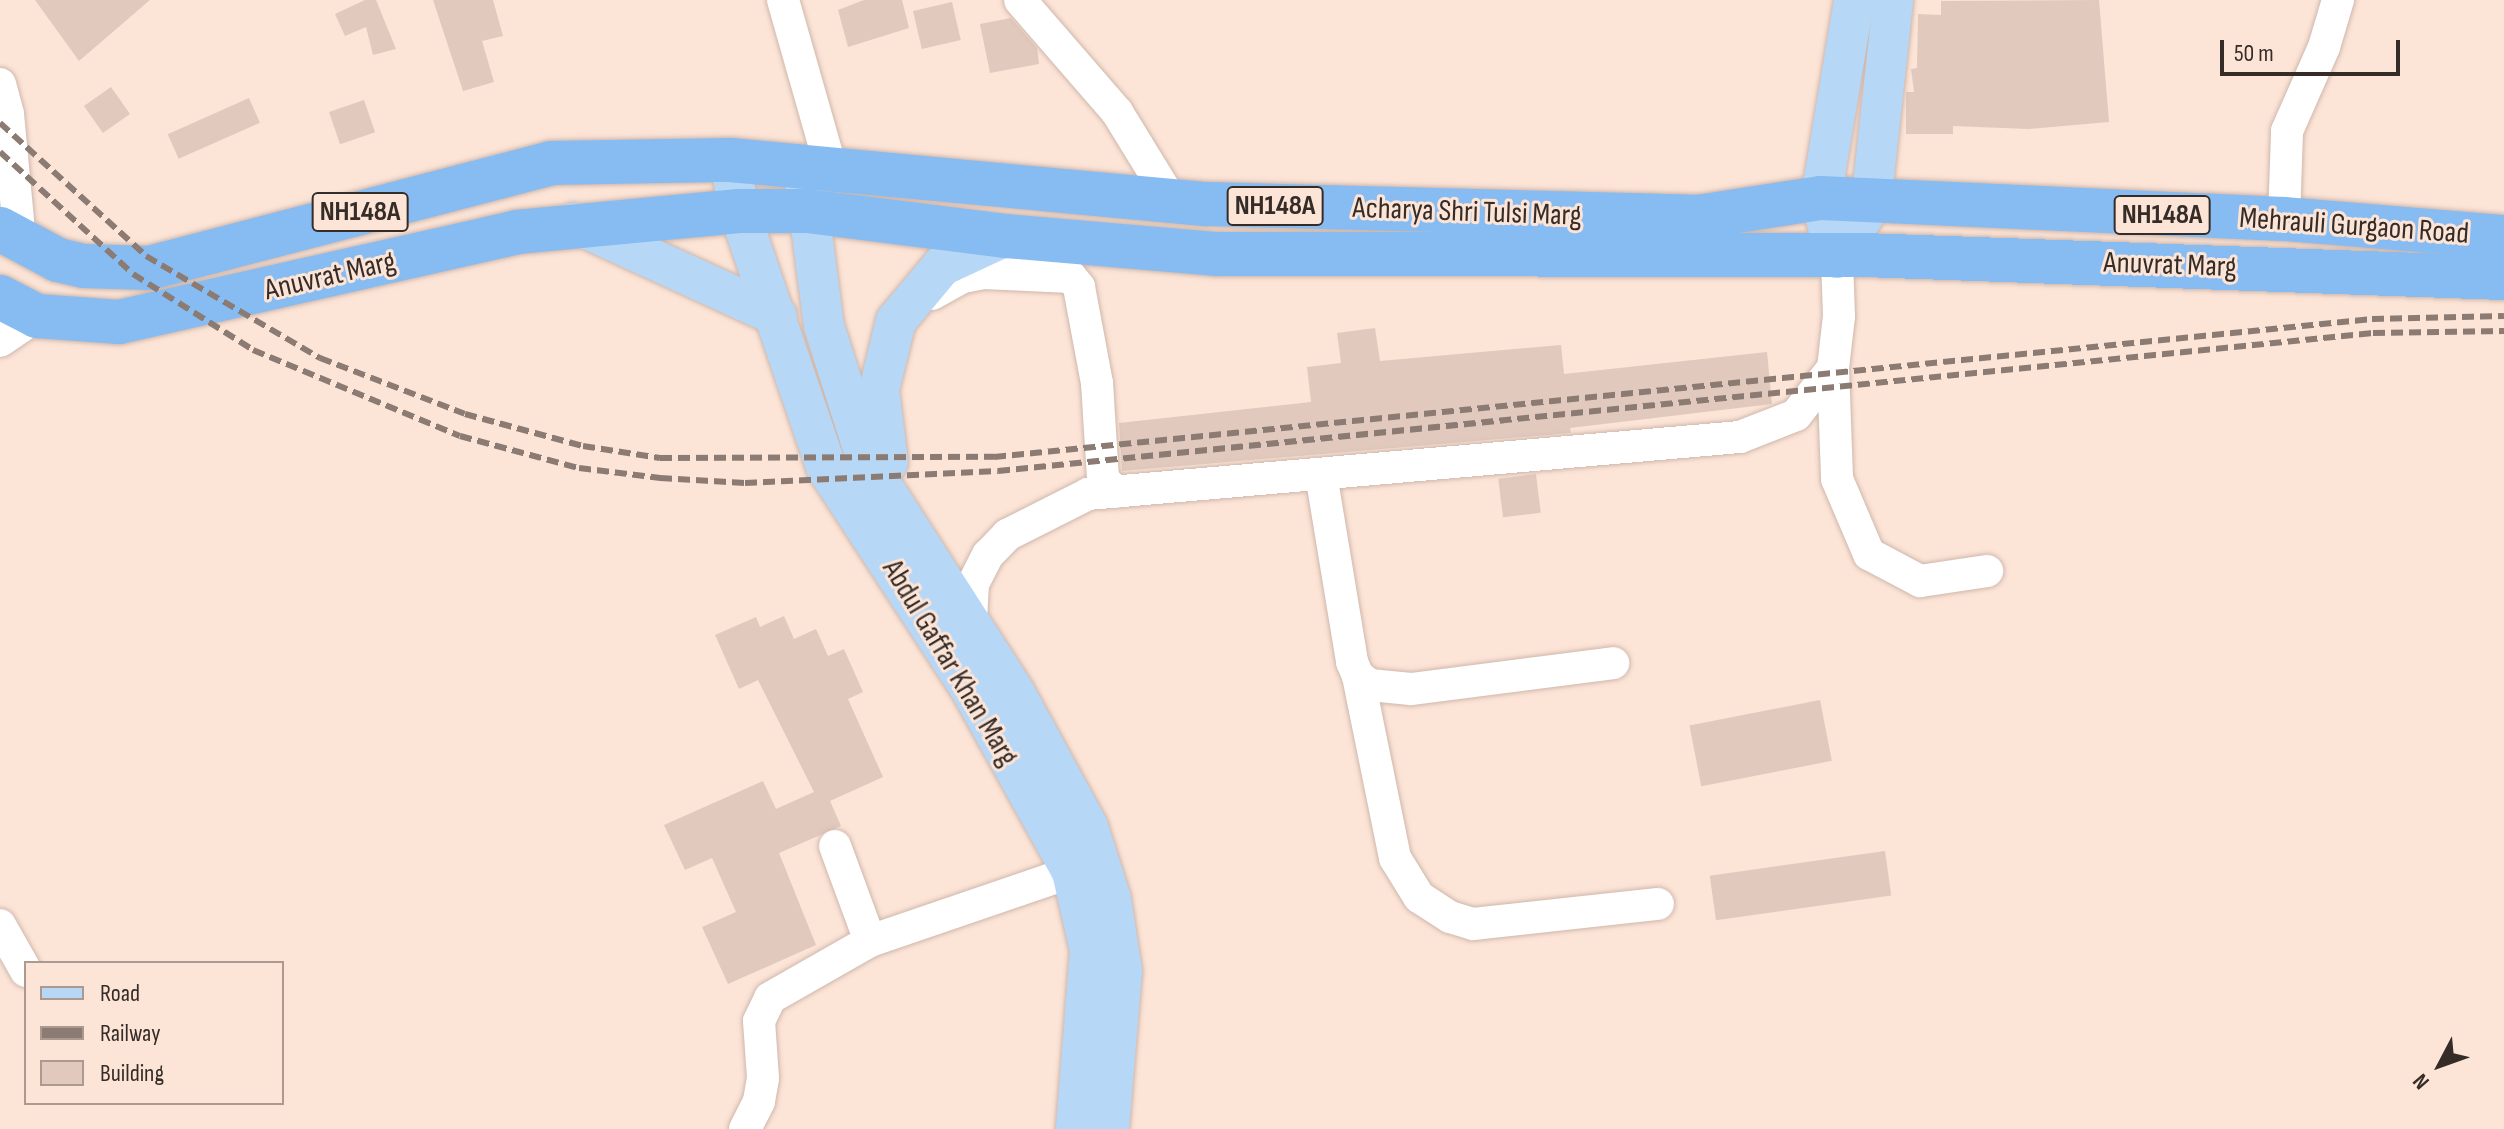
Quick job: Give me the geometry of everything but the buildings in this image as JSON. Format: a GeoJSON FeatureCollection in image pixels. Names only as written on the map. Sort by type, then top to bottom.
{"type":"FeatureCollection","features":[{"type":"Feature","properties":{"kind":"highway","name":"Acharya Shri Tulsi Marg"},"geometry":{"type":"LineString","coordinates":[[730,160],[1171,200],[1698,217],[1821,198]]}},
{"type":"Feature","properties":{"kind":"highway","name":"Anuvrat Marg"},"geometry":{"type":"LineString","coordinates":[[10,236],[84,266],[149,268],[551,163],[730,160]]}},
{"type":"Feature","properties":{"kind":"highway","name":"Mehrauli Gurgaon Road"},"geometry":{"type":"LineString","coordinates":[[1821,198],[1871,204],[2284,219],[2504,237]]}},
{"type":"Feature","properties":{"kind":"highway","name":"Anuvrat Marg"},"geometry":{"type":"LineString","coordinates":[[18,306],[119,322],[573,223],[739,211],[807,211]]}},
{"type":"Feature","properties":{"kind":"highway","name":"Acharya Shri Tulsi Marg"},"geometry":{"type":"LineString","coordinates":[[807,211],[1006,236],[1216,254],[1837,258]]}},
{"type":"Feature","properties":{"kind":"highway","name":"Anuvrat Marg"},"geometry":{"type":"LineString","coordinates":[[1837,258],[2504,278]]}},
{"type":"Feature","properties":{"kind":"main road"},"geometry":{"type":"LineString","coordinates":[[1837,258],[1821,198],[1854,0]]}},
{"type":"Feature","properties":{"kind":"main road"},"geometry":{"type":"LineString","coordinates":[[1837,258],[1871,204],[1893,0]]}},
{"type":"Feature","properties":{"kind":"main road","name":"Abdul Gaffar Khan Marg"},"geometry":{"type":"LineString","coordinates":[[730,160],[739,211],[826,467],[969,686],[1072,872],[1090,950],[1076,1129]]}},
{"type":"Feature","properties":{"kind":"main road","name":"Abdul Gaffar Khan Marg"},"geometry":{"type":"LineString","coordinates":[[817,167],[807,211],[824,326],[868,464],[896,500],[971,621],[1088,827],[1111,899],[1122,971],[1109,1129]]}},
{"type":"Feature","properties":{"kind":"main road"},"geometry":{"type":"LineString","coordinates":[[573,223],[777,316]]}},
{"type":"Feature","properties":{"kind":"main road"},"geometry":{"type":"LineString","coordinates":[[896,500],[879,390],[896,321],[942,266],[1006,236]]}},
{"type":"Feature","properties":{"kind":"street"},"geometry":{"type":"LineString","coordinates":[[783,0],[817,167]]}},
{"type":"Feature","properties":{"kind":"street"},"geometry":{"type":"LineString","coordinates":[[1020,0],[1117,112],[1171,200]]}},
{"type":"Feature","properties":{"kind":"street"},"geometry":{"type":"LineString","coordinates":[[2284,219],[2287,131],[2324,47],[2338,0]]}},
{"type":"Feature","properties":{"kind":"street"},"geometry":{"type":"LineString","coordinates":[[0,84],[8,114],[10,236]]}},
{"type":"Feature","properties":{"kind":"street"},"geometry":{"type":"LineString","coordinates":[[1837,258],[1839,316],[1833,368],[1837,479],[1869,554],[1920,581],[1987,571]]}},
{"type":"Feature","properties":{"kind":"street"},"geometry":{"type":"LineString","coordinates":[[896,321],[963,277],[1071,277],[1079,287],[1097,383],[1103,479],[1116,492]]}},
{"type":"Feature","properties":{"kind":"street"},"geometry":{"type":"LineString","coordinates":[[0,341],[18,306]]}},
{"type":"Feature","properties":{"kind":"street"},"geometry":{"type":"LineString","coordinates":[[971,621],[973,584],[988,555],[1007,535],[1056,507],[1088,494],[1740,437],[1796,415],[1833,368]]}},
{"type":"Feature","properties":{"kind":"street"},"geometry":{"type":"LineString","coordinates":[[1321,474],[1395,858],[1419,897],[1450,917],[1473,924],[1658,904]]}},
{"type":"Feature","properties":{"kind":"street"},"geometry":{"type":"LineString","coordinates":[[1358,676],[1370,685],[1411,689],[1613,663]]}},
{"type":"Feature","properties":{"kind":"street"},"geometry":{"type":"LineString","coordinates":[[835,846],[870,941]]}},
{"type":"Feature","properties":{"kind":"street"},"geometry":{"type":"LineString","coordinates":[[745,1129],[763,1078],[762,1008],[785,987],[870,941],[1072,872]]}},
{"type":"Feature","properties":{"kind":"street"},"geometry":{"type":"LineString","coordinates":[[0,925],[24,967]]}},
{"type":"Feature","properties":{"kind":"railway"},"geometry":{"type":"LineString","coordinates":[[0,123],[146,256],[320,358],[465,414],[583,446],[660,458],[994,457],[2372,319],[2504,316]]}},
{"type":"Feature","properties":{"kind":"railway"},"geometry":{"type":"LineString","coordinates":[[0,152],[133,274],[253,350],[460,436],[579,468],[660,478],[745,483],[998,471],[2373,333],[2504,331]]}}]}
